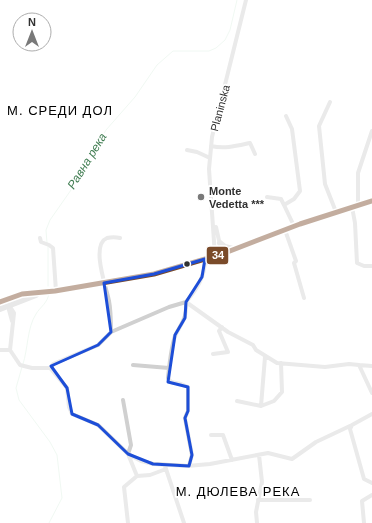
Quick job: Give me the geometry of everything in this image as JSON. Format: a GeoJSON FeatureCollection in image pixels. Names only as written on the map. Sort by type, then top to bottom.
{"type":"FeatureCollection","features":[{"type":"Feature","properties":{"kind":"street","name":"Planinska"},"geometry":{"type":"LineString","coordinates":[[214,219],[210,158],[211,146],[246,0]]}},
{"type":"Feature","properties":{"kind":"street"},"geometry":{"type":"LineString","coordinates":[[330,102],[319,126],[325,184],[336,212]]}},
{"type":"Feature","properties":{"kind":"street"},"geometry":{"type":"LineString","coordinates":[[284,205],[294,199],[300,191],[292,129],[286,116]]}},
{"type":"Feature","properties":{"kind":"street"},"geometry":{"type":"LineString","coordinates":[[372,131],[357,176],[355,206],[357,263],[364,266],[372,266]]}},
{"type":"Feature","properties":{"kind":"street"},"geometry":{"type":"LineString","coordinates":[[211,146],[232,147],[250,143],[254,154]]}},
{"type":"Feature","properties":{"kind":"street"},"geometry":{"type":"LineString","coordinates":[[187,150],[197,152],[210,158]]}},
{"type":"Feature","properties":{"kind":"street"},"geometry":{"type":"LineString","coordinates":[[267,197],[281,199],[294,226]]}},
{"type":"Feature","properties":{"kind":"street"},"geometry":{"type":"LineString","coordinates":[[0,302],[22,294],[56,291],[154,274],[205,260],[294,226],[372,201]]}},
{"type":"Feature","properties":{"kind":"street"},"geometry":{"type":"LineString","coordinates":[[214,219],[220,243],[219,255]]}},
{"type":"Feature","properties":{"kind":"street"},"geometry":{"type":"LineString","coordinates":[[214,219],[219,255]]}},
{"type":"Feature","properties":{"kind":"street"},"geometry":{"type":"LineString","coordinates":[[285,230],[296,261],[294,263],[304,298]]}},
{"type":"Feature","properties":{"kind":"street"},"geometry":{"type":"LineString","coordinates":[[40,238],[41,242],[52,248],[56,291]]}},
{"type":"Feature","properties":{"kind":"street"},"geometry":{"type":"LineString","coordinates":[[111,332],[109,301],[100,259],[101,246],[108,238],[120,238]]}},
{"type":"Feature","properties":{"kind":"street"},"geometry":{"type":"LineString","coordinates":[[220,243],[226,248],[235,249]]}},
{"type":"Feature","properties":{"kind":"street"},"geometry":{"type":"LineString","coordinates":[[51,368],[53,364],[98,345],[111,332],[169,307],[186,302],[198,287],[205,267],[205,260]]}},
{"type":"Feature","properties":{"kind":"street"},"geometry":{"type":"LineString","coordinates":[[0,309],[43,292]]}},
{"type":"Feature","properties":{"kind":"street"},"geometry":{"type":"LineString","coordinates":[[9,298],[12,321],[10,350],[22,366],[51,368],[67,388],[69,407],[72,414],[98,425],[128,454],[141,461],[166,468]]}},
{"type":"Feature","properties":{"kind":"street"},"geometry":{"type":"LineString","coordinates":[[186,302],[228,332],[253,344],[256,350],[265,357],[281,363],[324,367],[349,364],[372,366]]}},
{"type":"Feature","properties":{"kind":"street"},"geometry":{"type":"LineString","coordinates":[[186,302],[185,318],[176,335],[168,378],[171,382],[188,387],[188,411],[185,418],[192,455],[189,466]]}},
{"type":"Feature","properties":{"kind":"street"},"geometry":{"type":"LineString","coordinates":[[213,354],[228,352],[219,331],[222,327]]}},
{"type":"Feature","properties":{"kind":"street"},"geometry":{"type":"LineString","coordinates":[[0,350],[10,350]]}},
{"type":"Feature","properties":{"kind":"street"},"geometry":{"type":"LineString","coordinates":[[261,406],[265,357]]}},
{"type":"Feature","properties":{"kind":"street"},"geometry":{"type":"LineString","coordinates":[[237,401],[261,406],[274,402],[282,392],[281,363]]}},
{"type":"Feature","properties":{"kind":"street"},"geometry":{"type":"LineString","coordinates":[[133,365],[169,368]]}},
{"type":"Feature","properties":{"kind":"street"},"geometry":{"type":"LineString","coordinates":[[359,365],[372,393]]}},
{"type":"Feature","properties":{"kind":"street"},"geometry":{"type":"LineString","coordinates":[[122,400],[131,445],[128,454],[136,476]]}},
{"type":"Feature","properties":{"kind":"street"},"geometry":{"type":"LineString","coordinates":[[128,523],[124,487],[136,476],[150,475],[166,468],[232,460],[268,453],[292,459],[316,442],[372,414]]}},
{"type":"Feature","properties":{"kind":"street"},"geometry":{"type":"LineString","coordinates":[[352,425],[350,429],[364,478],[372,483]]}},
{"type":"Feature","properties":{"kind":"street"},"geometry":{"type":"LineString","coordinates":[[211,435],[223,435],[232,460]]}},
{"type":"Feature","properties":{"kind":"street"},"geometry":{"type":"LineString","coordinates":[[257,523],[256,512],[262,482],[259,455]]}},
{"type":"Feature","properties":{"kind":"street"},"geometry":{"type":"LineString","coordinates":[[166,468],[184,523]]}},
{"type":"Feature","properties":{"kind":"street"},"geometry":{"type":"LineString","coordinates":[[364,523],[362,501],[372,495]]}},
{"type":"Feature","properties":{"kind":"street"},"geometry":{"type":"LineString","coordinates":[[258,500],[310,500]]}},
{"type":"Feature","properties":{"kind":"highlighted area"},"geometry":{"type":"Polygon","coordinates":[[[205,259],[202,277],[186,302],[185,318],[175,335],[168,382],[188,387],[188,411],[185,418],[192,455],[189,466],[153,464],[128,454],[98,425],[72,414],[67,388],[51,366],[98,345],[111,332],[104,283],[154,274],[205,259]]]}},
{"type":"Feature","properties":{"kind":"waterway","name":"Равна река"},"geometry":{"type":"LineString","coordinates":[[47,243],[46,230],[50,220],[71,190],[106,130],[135,97],[157,65],[173,51],[209,51],[216,48],[225,40],[230,30],[237,0]]}},
{"type":"Feature","properties":{"kind":"waterway","name":"Равна река"},"geometry":{"type":"LineString","coordinates":[[48,246],[48,286]]}},
{"type":"Feature","properties":{"kind":"waterway","name":"Равна река"},"geometry":{"type":"LineString","coordinates":[[23,364],[29,332],[33,320],[47,300],[49,293]]}},
{"type":"Feature","properties":{"kind":"waterway","name":"Равна река"},"geometry":{"type":"LineString","coordinates":[[22,367],[16,388],[19,400],[50,442],[57,455],[62,498],[49,523]]}},
{"type":"Feature","properties":{"kind":"transit line","name":"34"},"geometry":{"type":"LineString","coordinates":[[0,302],[22,294],[55,291],[154,274],[222,254],[300,224],[372,201]]}},
{"type":"Feature","properties":{"kind":"place","name":"Monte Vedetta ***"},"geometry":{"type":"Point","coordinates":[201,197]}},
{"type":"Feature","properties":{"kind":"district","name":"М. СРЕДИ ДОЛ"},"geometry":{"type":"Point","coordinates":[60,110]}},
{"type":"Feature","properties":{"kind":"district","name":"М. ДЮЛЕВА РЕКА"},"geometry":{"type":"Point","coordinates":[238,491]}}]}
